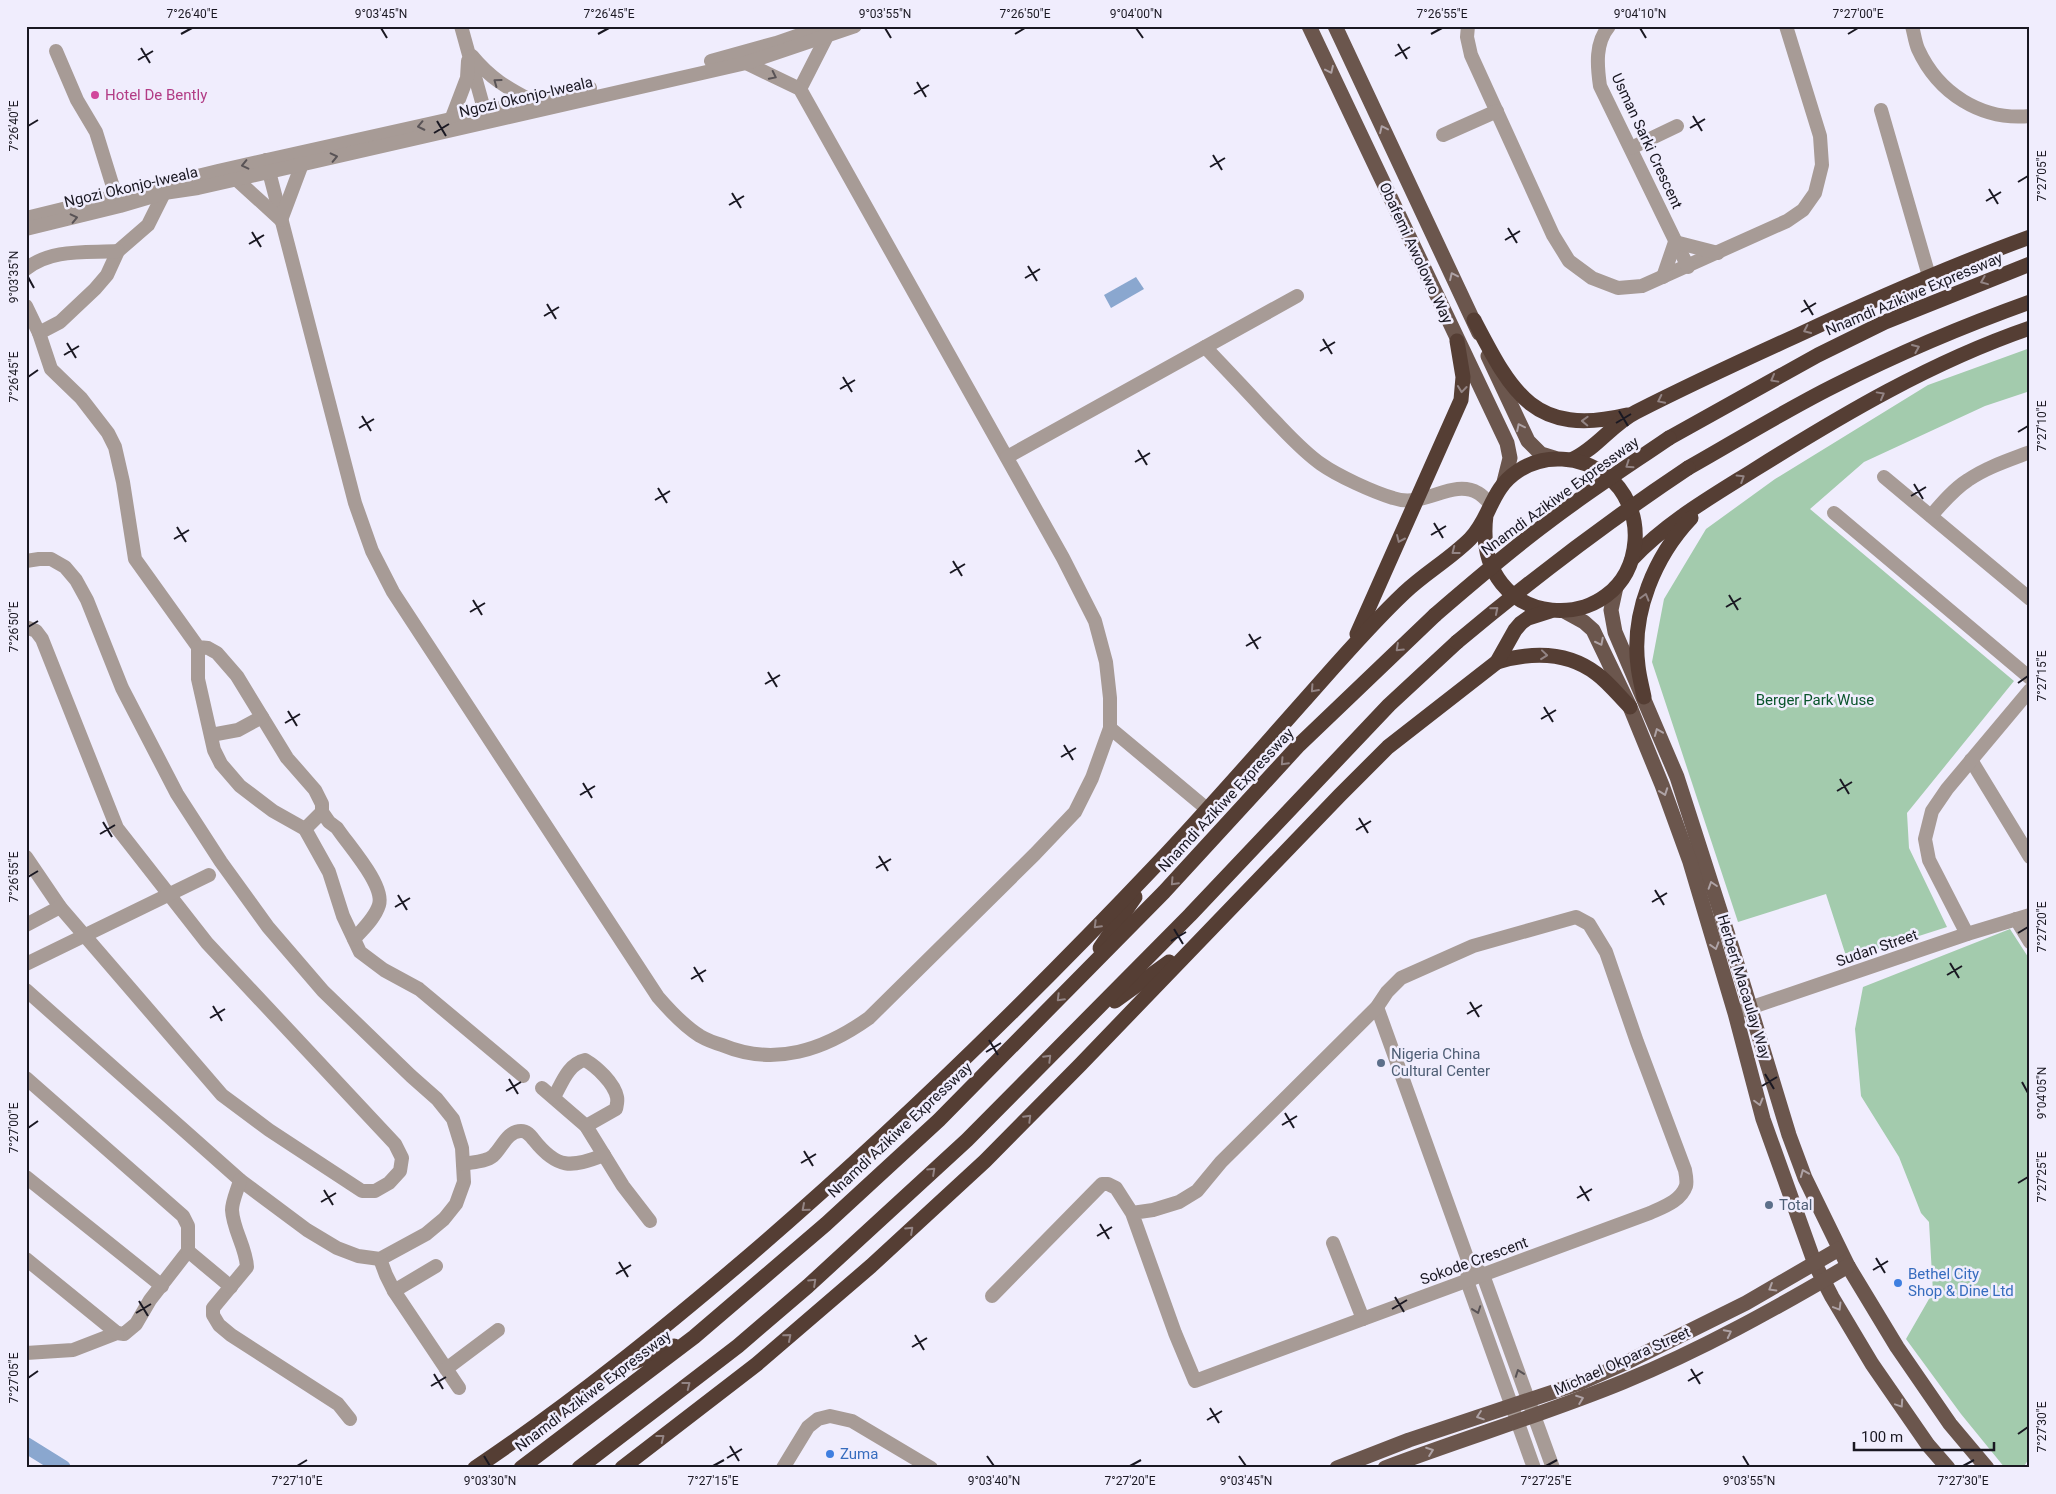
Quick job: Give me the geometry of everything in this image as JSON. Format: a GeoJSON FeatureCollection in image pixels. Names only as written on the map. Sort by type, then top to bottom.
{"type":"FeatureCollection","features":[{"type":"Feature","properties":{"kind":"highway","name":"Nnamdi Azikiwe Expressway"},"geometry":{"type":"LineString","coordinates":[[1573,460],[1588,452],[1633,414],[1732,365],[1929,276],[2030,237]]}},
{"type":"Feature","properties":{"kind":"highway","name":"Nnamdi Azikiwe Expressway"},"geometry":{"type":"LineString","coordinates":[[521,1468],[694,1337],[826,1224],[939,1120],[1164,892],[1299,745],[1372,673],[1435,615],[1500,560],[1596,487],[1669,438],[1818,355],[1885,322],[2030,264]]}},
{"type":"Feature","properties":{"kind":"highway"},"geometry":{"type":"LineString","coordinates":[[579,1468],[738,1346],[808,1286],[967,1140],[1079,1028],[1382,712],[1457,642],[1522,588],[1580,543],[1688,468],[1834,386],[1902,354],[2030,302]]}},
{"type":"Feature","properties":{"kind":"highway"},"geometry":{"type":"LineString","coordinates":[[1474,320],[1508,381],[1521,396],[1538,408],[1564,419],[1580,421],[1596,421],[1633,414]]}},
{"type":"Feature","properties":{"kind":"highway"},"geometry":{"type":"LineString","coordinates":[[1632,559],[1672,523],[1712,496],[1854,409],[1916,375],[2030,328]]}},
{"type":"Feature","properties":{"kind":"highway"},"geometry":{"type":"LineString","coordinates":[[1339,662],[1362,624],[1461,400],[1463,377],[1457,341]]}},
{"type":"Feature","properties":{"kind":"highway"},"geometry":{"type":"LineString","coordinates":[[622,1468],[757,1364],[885,1253],[985,1161],[1080,1065],[1200,938],[1388,748],[1496,662],[1521,623],[1528,618],[1557,611],[1584,608],[1601,599],[1616,587],[1626,574],[1632,559],[1636,537],[1633,516],[1625,496],[1611,479],[1593,466],[1573,460],[1554,458],[1535,462],[1518,470],[1504,482],[1488,509],[1483,536],[1487,558],[1496,577],[1511,594],[1529,605],[1557,611]]}},
{"type":"Feature","properties":{"kind":"highway"},"geometry":{"type":"LineString","coordinates":[[1644,697],[1638,665],[1637,646],[1642,609],[1647,590],[1655,570],[1679,531],[1712,496]]}},
{"type":"Feature","properties":{"kind":"highway","name":"Nnamdi Azikiwe Expressway"},"geometry":{"type":"LineString","coordinates":[[475,1468],[606,1374],[802,1210],[918,1105],[1158,863],[1381,616],[1408,589],[1468,541],[1480,527],[1488,509]]}},
{"type":"Feature","properties":{"kind":"highway"},"geometry":{"type":"LineString","coordinates":[[1496,662],[1533,654],[1567,660],[1597,674],[1630,708]]}},
{"type":"Feature","properties":{"kind":"highway"},"geometry":{"type":"LineString","coordinates":[[1077,981],[1158,863]]}},
{"type":"Feature","properties":{"kind":"highway"},"geometry":{"type":"LineString","coordinates":[[1079,1028],[1200,938]]}},
{"type":"Feature","properties":{"kind":"highway"},"geometry":{"type":"LineString","coordinates":[[606,1374],[694,1337]]}},
{"type":"Feature","properties":{"kind":"main road","name":"Obafemi Awolowo Way"},"geometry":{"type":"LineString","coordinates":[[1309,26],[1507,443],[1510,458],[1504,482]]}},
{"type":"Feature","properties":{"kind":"main road","name":"Obafemi Awolowo Way"},"geometry":{"type":"LineString","coordinates":[[1335,26],[1474,320],[1496,375],[1528,442],[1541,454],[1554,458]]}},
{"type":"Feature","properties":{"kind":"main road","name":"Herbert Macaulay Way"},"geometry":{"type":"LineString","coordinates":[[1616,587],[1611,610],[1615,632],[1677,778],[1751,1007],[1789,1135],[1805,1178],[1848,1266],[1897,1347],[1950,1424],[1987,1468]]}},
{"type":"Feature","properties":{"kind":"main road","name":"Herbert Macaulay Way"},"geometry":{"type":"LineString","coordinates":[[1557,611],[1584,622],[1594,630],[1630,708],[1662,785],[1690,862],[1763,1119],[1815,1264],[1872,1364],[1928,1444],[1948,1468]]}},
{"type":"Feature","properties":{"kind":"main road","name":"Michael Okpara Street"},"geometry":{"type":"LineString","coordinates":[[1337,1468],[1409,1440],[1580,1383],[1708,1324],[1839,1249]]}},
{"type":"Feature","properties":{"kind":"main road","name":"Michael Okpara Street"},"geometry":{"type":"LineString","coordinates":[[1385,1468],[1534,1417],[1624,1382],[1685,1355],[1848,1266]]}},
{"type":"Feature","properties":{"kind":"street"},"geometry":{"type":"LineString","coordinates":[[462,26],[486,118]]}},
{"type":"Feature","properties":{"kind":"street","name":"Ngozi Okonjo-Iweala"},"geometry":{"type":"LineString","coordinates":[[26,218],[118,200],[267,166],[451,120],[486,118],[532,101],[722,58],[804,34],[855,26]]}},
{"type":"Feature","properties":{"kind":"street"},"geometry":{"type":"LineString","coordinates":[[1468,26],[1467,37],[1471,55],[1553,235],[1569,262],[1592,278],[1618,288],[1642,286],[1787,221],[1803,210],[1815,193],[1822,165],[1820,136],[1786,26]]}},
{"type":"Feature","properties":{"kind":"street","name":"Usman Sarki Crescent"},"geometry":{"type":"LineString","coordinates":[[1609,26],[1605,31],[1598,50],[1596,63],[1600,86],[1688,266]]}},
{"type":"Feature","properties":{"kind":"street"},"geometry":{"type":"LineString","coordinates":[[1912,26],[1918,48],[1944,88],[1966,104],[1995,114],[2020,117],[2030,116]]}},
{"type":"Feature","properties":{"kind":"street"},"geometry":{"type":"LineString","coordinates":[[800,89],[826,31]]}},
{"type":"Feature","properties":{"kind":"street","name":"Ngozi Okonjo-Iweala"},"geometry":{"type":"LineString","coordinates":[[26,229],[118,200],[198,188],[236,179],[267,166],[302,164],[486,118],[746,62],[826,31]]}},
{"type":"Feature","properties":{"kind":"street"},"geometry":{"type":"LineString","coordinates":[[56,51],[77,100],[96,132],[118,200]]}},
{"type":"Feature","properties":{"kind":"street"},"geometry":{"type":"LineString","coordinates":[[469,53],[486,73],[501,85],[532,101]]}},
{"type":"Feature","properties":{"kind":"street"},"geometry":{"type":"LineString","coordinates":[[451,120],[467,78],[469,53]]}},
{"type":"Feature","properties":{"kind":"street"},"geometry":{"type":"LineString","coordinates":[[267,166],[355,503],[372,551],[393,592],[658,997],[680,1021],[702,1037],[738,1052],[769,1056],[807,1050],[846,1034],[869,1018],[1075,812],[1092,778],[1110,728],[1110,698],[1106,662],[1095,621],[1063,558],[800,89],[746,62]]}},
{"type":"Feature","properties":{"kind":"street"},"geometry":{"type":"LineString","coordinates":[[1881,110],[1929,276]]}},
{"type":"Feature","properties":{"kind":"street"},"geometry":{"type":"LineString","coordinates":[[1443,136],[1497,111]]}},
{"type":"Feature","properties":{"kind":"street"},"geometry":{"type":"LineString","coordinates":[[1631,148],[1677,126]]}},
{"type":"Feature","properties":{"kind":"street"},"geometry":{"type":"LineString","coordinates":[[281,220],[302,164]]}},
{"type":"Feature","properties":{"kind":"street"},"geometry":{"type":"LineString","coordinates":[[236,179],[281,220]]}},
{"type":"Feature","properties":{"kind":"street"},"geometry":{"type":"LineString","coordinates":[[39,333],[60,322],[96,289],[107,275],[118,251],[148,225],[164,193]]}},
{"type":"Feature","properties":{"kind":"street"},"geometry":{"type":"LineString","coordinates":[[1663,277],[1675,242],[1718,253]]}},
{"type":"Feature","properties":{"kind":"street"},"geometry":{"type":"LineString","coordinates":[[26,269],[49,256],[118,251]]}},
{"type":"Feature","properties":{"kind":"street"},"geometry":{"type":"LineString","coordinates":[[1007,457],[1297,296]]}},
{"type":"Feature","properties":{"kind":"street"},"geometry":{"type":"LineString","coordinates":[[26,306],[39,333],[50,369],[81,398],[108,433],[115,447],[123,482],[135,559],[198,646],[198,679],[214,750],[221,764],[240,786],[273,811],[305,829],[329,872],[343,916],[360,952],[384,970],[419,989],[523,1076]]}},
{"type":"Feature","properties":{"kind":"street"},"geometry":{"type":"LineString","coordinates":[[1205,347],[1283,430],[1321,464],[1337,474],[1403,501],[1417,501],[1453,490],[1478,493],[1488,509]]}},
{"type":"Feature","properties":{"kind":"street"},"geometry":{"type":"LineString","coordinates":[[1931,516],[1951,494],[1968,480],[1991,467],[2030,452]]}},
{"type":"Feature","properties":{"kind":"street"},"geometry":{"type":"LineString","coordinates":[[1884,477],[2030,599]]}},
{"type":"Feature","properties":{"kind":"street"},"geometry":{"type":"LineString","coordinates":[[1834,513],[2030,678]]}},
{"type":"Feature","properties":{"kind":"street"},"geometry":{"type":"LineString","coordinates":[[26,560],[51,559],[65,567],[76,580],[87,600],[122,688],[177,794],[221,862],[268,927],[323,990],[411,1076],[437,1098],[453,1119],[462,1148],[464,1182],[456,1204],[426,1234],[380,1259],[358,1256],[337,1248],[308,1230],[240,1180],[26,990]]}},
{"type":"Feature","properties":{"kind":"street"},"geometry":{"type":"LineString","coordinates":[[26,627],[36,631],[42,639],[117,828],[170,894],[206,943],[395,1144],[402,1158],[400,1171],[389,1183],[375,1191],[362,1190],[244,1112],[222,1094],[60,907],[26,857]]}},
{"type":"Feature","properties":{"kind":"street"},"geometry":{"type":"LineString","coordinates":[[198,646],[208,648],[217,653],[236,676],[287,758],[315,790],[322,804],[322,812],[329,822],[337,828],[375,880],[380,892],[380,904],[374,916],[354,939]]}},
{"type":"Feature","properties":{"kind":"street"},"geometry":{"type":"LineString","coordinates":[[1967,934],[1929,860],[1925,838],[1932,811],[1947,789],[2030,690]]}},
{"type":"Feature","properties":{"kind":"street"},"geometry":{"type":"LineString","coordinates":[[211,736],[238,730],[262,717]]}},
{"type":"Feature","properties":{"kind":"street"},"geometry":{"type":"LineString","coordinates":[[1110,728],[1207,808]]}},
{"type":"Feature","properties":{"kind":"street"},"geometry":{"type":"LineString","coordinates":[[1971,760],[2030,857]]}},
{"type":"Feature","properties":{"kind":"street"},"geometry":{"type":"LineString","coordinates":[[305,829],[322,812]]}},
{"type":"Feature","properties":{"kind":"street"},"geometry":{"type":"LineString","coordinates":[[26,964],[209,875]]}},
{"type":"Feature","properties":{"kind":"street"},"geometry":{"type":"LineString","coordinates":[[26,925],[60,907]]}},
{"type":"Feature","properties":{"kind":"street","name":"Sudan Street"},"geometry":{"type":"LineString","coordinates":[[1734,1013],[2030,914]]}},
{"type":"Feature","properties":{"kind":"street","name":"Sokode Crescent"},"geometry":{"type":"LineString","coordinates":[[1132,1213],[1195,1381],[1592,1235],[1669,1204],[1680,1196],[1686,1186],[1686,1170],[1637,1042],[1606,952],[1589,924],[1576,917],[1473,946],[1401,978],[1387,992],[1377,1007]]}},
{"type":"Feature","properties":{"kind":"street"},"geometry":{"type":"LineString","coordinates":[[2016,919],[2030,942]]}},
{"type":"Feature","properties":{"kind":"street"},"geometry":{"type":"LineString","coordinates":[[992,1296],[1102,1184],[1108,1184],[1116,1188],[1132,1213],[1153,1210],[1179,1202],[1196,1191],[1221,1162],[1377,1007],[1469,1263],[1467,1281],[1534,1468]]}},
{"type":"Feature","properties":{"kind":"street"},"geometry":{"type":"LineString","coordinates":[[554,1097],[571,1068],[578,1062],[585,1060],[593,1065],[614,1088],[618,1099],[616,1109],[586,1126]]}},
{"type":"Feature","properties":{"kind":"street"},"geometry":{"type":"LineString","coordinates":[[26,1078],[183,1216],[188,1226],[188,1251],[150,1300],[136,1324],[124,1334],[117,1334],[74,1350],[26,1352]]}},
{"type":"Feature","properties":{"kind":"street"},"geometry":{"type":"LineString","coordinates":[[542,1088],[586,1126],[623,1186],[650,1221]]}},
{"type":"Feature","properties":{"kind":"street"},"geometry":{"type":"LineString","coordinates":[[463,1164],[493,1156],[507,1138],[524,1131],[556,1162],[572,1166],[583,1164],[604,1155]]}},
{"type":"Feature","properties":{"kind":"street"},"geometry":{"type":"LineString","coordinates":[[26,1177],[162,1286]]}},
{"type":"Feature","properties":{"kind":"street"},"geometry":{"type":"LineString","coordinates":[[240,1180],[232,1208],[234,1222],[247,1256],[247,1267],[213,1308],[213,1315],[219,1325],[231,1335],[338,1404],[350,1419]]}},
{"type":"Feature","properties":{"kind":"street"},"geometry":{"type":"LineString","coordinates":[[1332,1243],[1363,1319]]}},
{"type":"Feature","properties":{"kind":"street"},"geometry":{"type":"LineString","coordinates":[[188,1251],[231,1287]]}},
{"type":"Feature","properties":{"kind":"street"},"geometry":{"type":"LineString","coordinates":[[26,1259],[117,1334]]}},
{"type":"Feature","properties":{"kind":"street"},"geometry":{"type":"LineString","coordinates":[[380,1259],[394,1291],[459,1388]]}},
{"type":"Feature","properties":{"kind":"street"},"geometry":{"type":"LineString","coordinates":[[1469,1263],[1483,1275],[1553,1468]]}},
{"type":"Feature","properties":{"kind":"street"},"geometry":{"type":"LineString","coordinates":[[394,1291],[436,1266]]}},
{"type":"Feature","properties":{"kind":"street"},"geometry":{"type":"LineString","coordinates":[[446,1369],[498,1330]]}},
{"type":"Feature","properties":{"kind":"street"},"geometry":{"type":"LineString","coordinates":[[783,1468],[808,1427],[818,1419],[830,1416],[852,1421],[931,1468]]}},
{"type":"Feature","properties":{"kind":"green space","name":"Berger Park Wuse"},"geometry":{"type":"Polygon","coordinates":[[[2030,348],[2030,391],[1985,406],[1864,462],[1810,509],[2014,681],[1907,813],[1909,848],[1947,927],[1847,959],[1826,894],[1738,922],[1652,662],[1664,599],[1706,529],[1775,479],[1928,385],[2030,348]]]}},
{"type":"Feature","properties":{"kind":"green space"},"geometry":{"type":"Polygon","coordinates":[[[2010,929],[2030,960],[2030,1457],[2023,1468],[2005,1468],[1961,1414],[1906,1339],[1933,1292],[1929,1222],[1921,1213],[1899,1157],[1861,1096],[1855,1029],[1863,987],[2010,929]]]}},
{"type":"Feature","properties":{"kind":"water"},"geometry":{"type":"Polygon","coordinates":[[[1136,277],[1144,289],[1111,308],[1104,295],[1136,277]]]}},
{"type":"Feature","properties":{"kind":"waterway"},"geometry":{"type":"LineString","coordinates":[[26,1445],[63,1468]]}},
{"type":"Feature","properties":{"kind":"place","name":"Hotel De Bently"},"geometry":{"type":"Point","coordinates":[95,95]}},
{"type":"Feature","properties":{"kind":"place","name":"Nigeria China Cultural Center"},"geometry":{"type":"Point","coordinates":[1381,1063]}},
{"type":"Feature","properties":{"kind":"place","name":"Total"},"geometry":{"type":"Point","coordinates":[1769,1205]}},
{"type":"Feature","properties":{"kind":"place","name":"Bethel City Shop & Dine Ltd"},"geometry":{"type":"Point","coordinates":[1898,1283]}},
{"type":"Feature","properties":{"kind":"place","name":"Zuma"},"geometry":{"type":"Point","coordinates":[830,1454]}}]}
